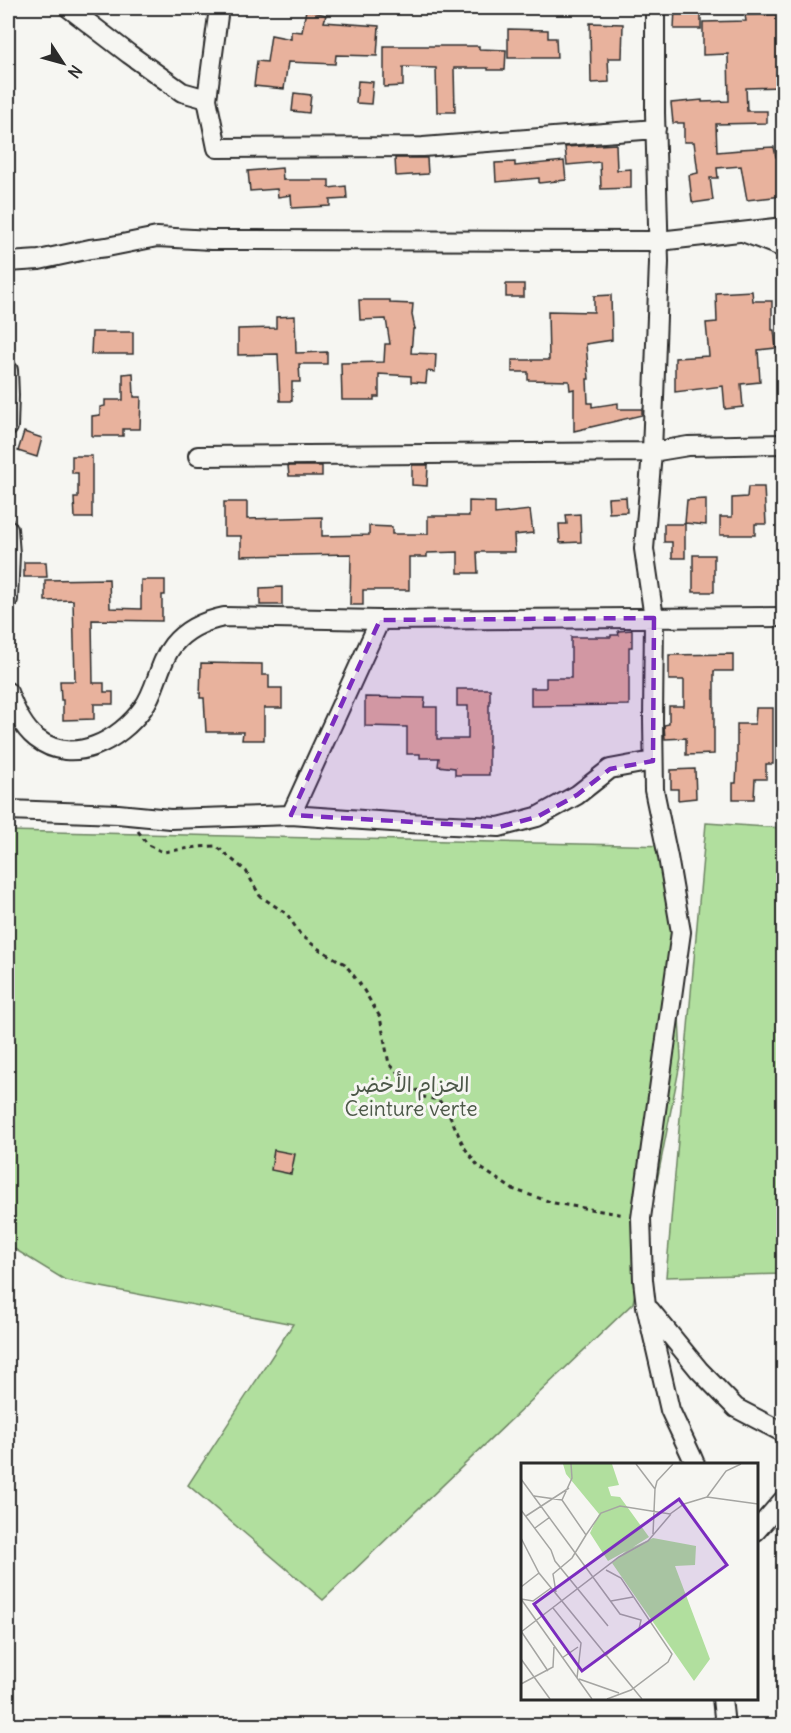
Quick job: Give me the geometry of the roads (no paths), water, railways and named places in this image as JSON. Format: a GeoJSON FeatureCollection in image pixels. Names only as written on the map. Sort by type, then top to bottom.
{"type":"FeatureCollection","features":[{"type":"Feature","properties":{"kind":"street"},"geometry":{"type":"LineString","coordinates":[[69,8],[182,92],[207,99]]}},
{"type":"Feature","properties":{"kind":"street"},"geometry":{"type":"LineString","coordinates":[[219,8],[207,99],[217,148],[423,147],[656,129]]}},
{"type":"Feature","properties":{"kind":"street"},"geometry":{"type":"LineString","coordinates":[[655,8],[659,241],[652,452],[644,549],[654,618],[654,790],[681,932],[641,1218],[642,1271],[646,1306],[670,1410],[694,1463]]}},
{"type":"Feature","properties":{"kind":"street"},"geometry":{"type":"LineString","coordinates":[[8,262],[39,260],[157,237],[211,240],[659,241],[783,227]]}},
{"type":"Feature","properties":{"kind":"street"},"geometry":{"type":"LineString","coordinates":[[740,231],[783,248]]}},
{"type":"Feature","properties":{"kind":"street"},"geometry":{"type":"LineString","coordinates":[[8,370],[8,428]]}},
{"type":"Feature","properties":{"kind":"street"},"geometry":{"type":"LineString","coordinates":[[198,456],[652,452],[688,446],[783,444]]}},
{"type":"Feature","properties":{"kind":"street"},"geometry":{"type":"LineString","coordinates":[[8,529],[10,554],[8,598]]}},
{"type":"Feature","properties":{"kind":"street"},"geometry":{"type":"LineString","coordinates":[[8,692],[19,717],[35,737],[60,750],[75,751],[102,744],[114,736],[138,714],[151,696],[162,665],[173,645],[190,629],[201,623],[224,617],[380,620],[783,618]]}},
{"type":"Feature","properties":{"kind":"street"},"geometry":{"type":"LineString","coordinates":[[291,815],[380,620]]}},
{"type":"Feature","properties":{"kind":"street"},"geometry":{"type":"LineString","coordinates":[[8,810],[118,814],[170,819],[291,815],[499,827],[537,817],[578,795],[610,769],[653,760]]}},
{"type":"Feature","properties":{"kind":"street"},"geometry":{"type":"LineString","coordinates":[[646,1306],[699,1370],[736,1408],[783,1433]]}},
{"type":"Feature","properties":{"kind":"street"},"geometry":{"type":"LineString","coordinates":[[758,1530],[783,1499]]}},
{"type":"Feature","properties":{"kind":"street"},"geometry":{"type":"LineString","coordinates":[[722,1700],[725,1725]]}},
{"type":"Feature","properties":{"kind":"park label","name":"الحزام الأخضر Ceinture verte"},"geometry":{"type":"Point","coordinates":[411,1096]}}]}
